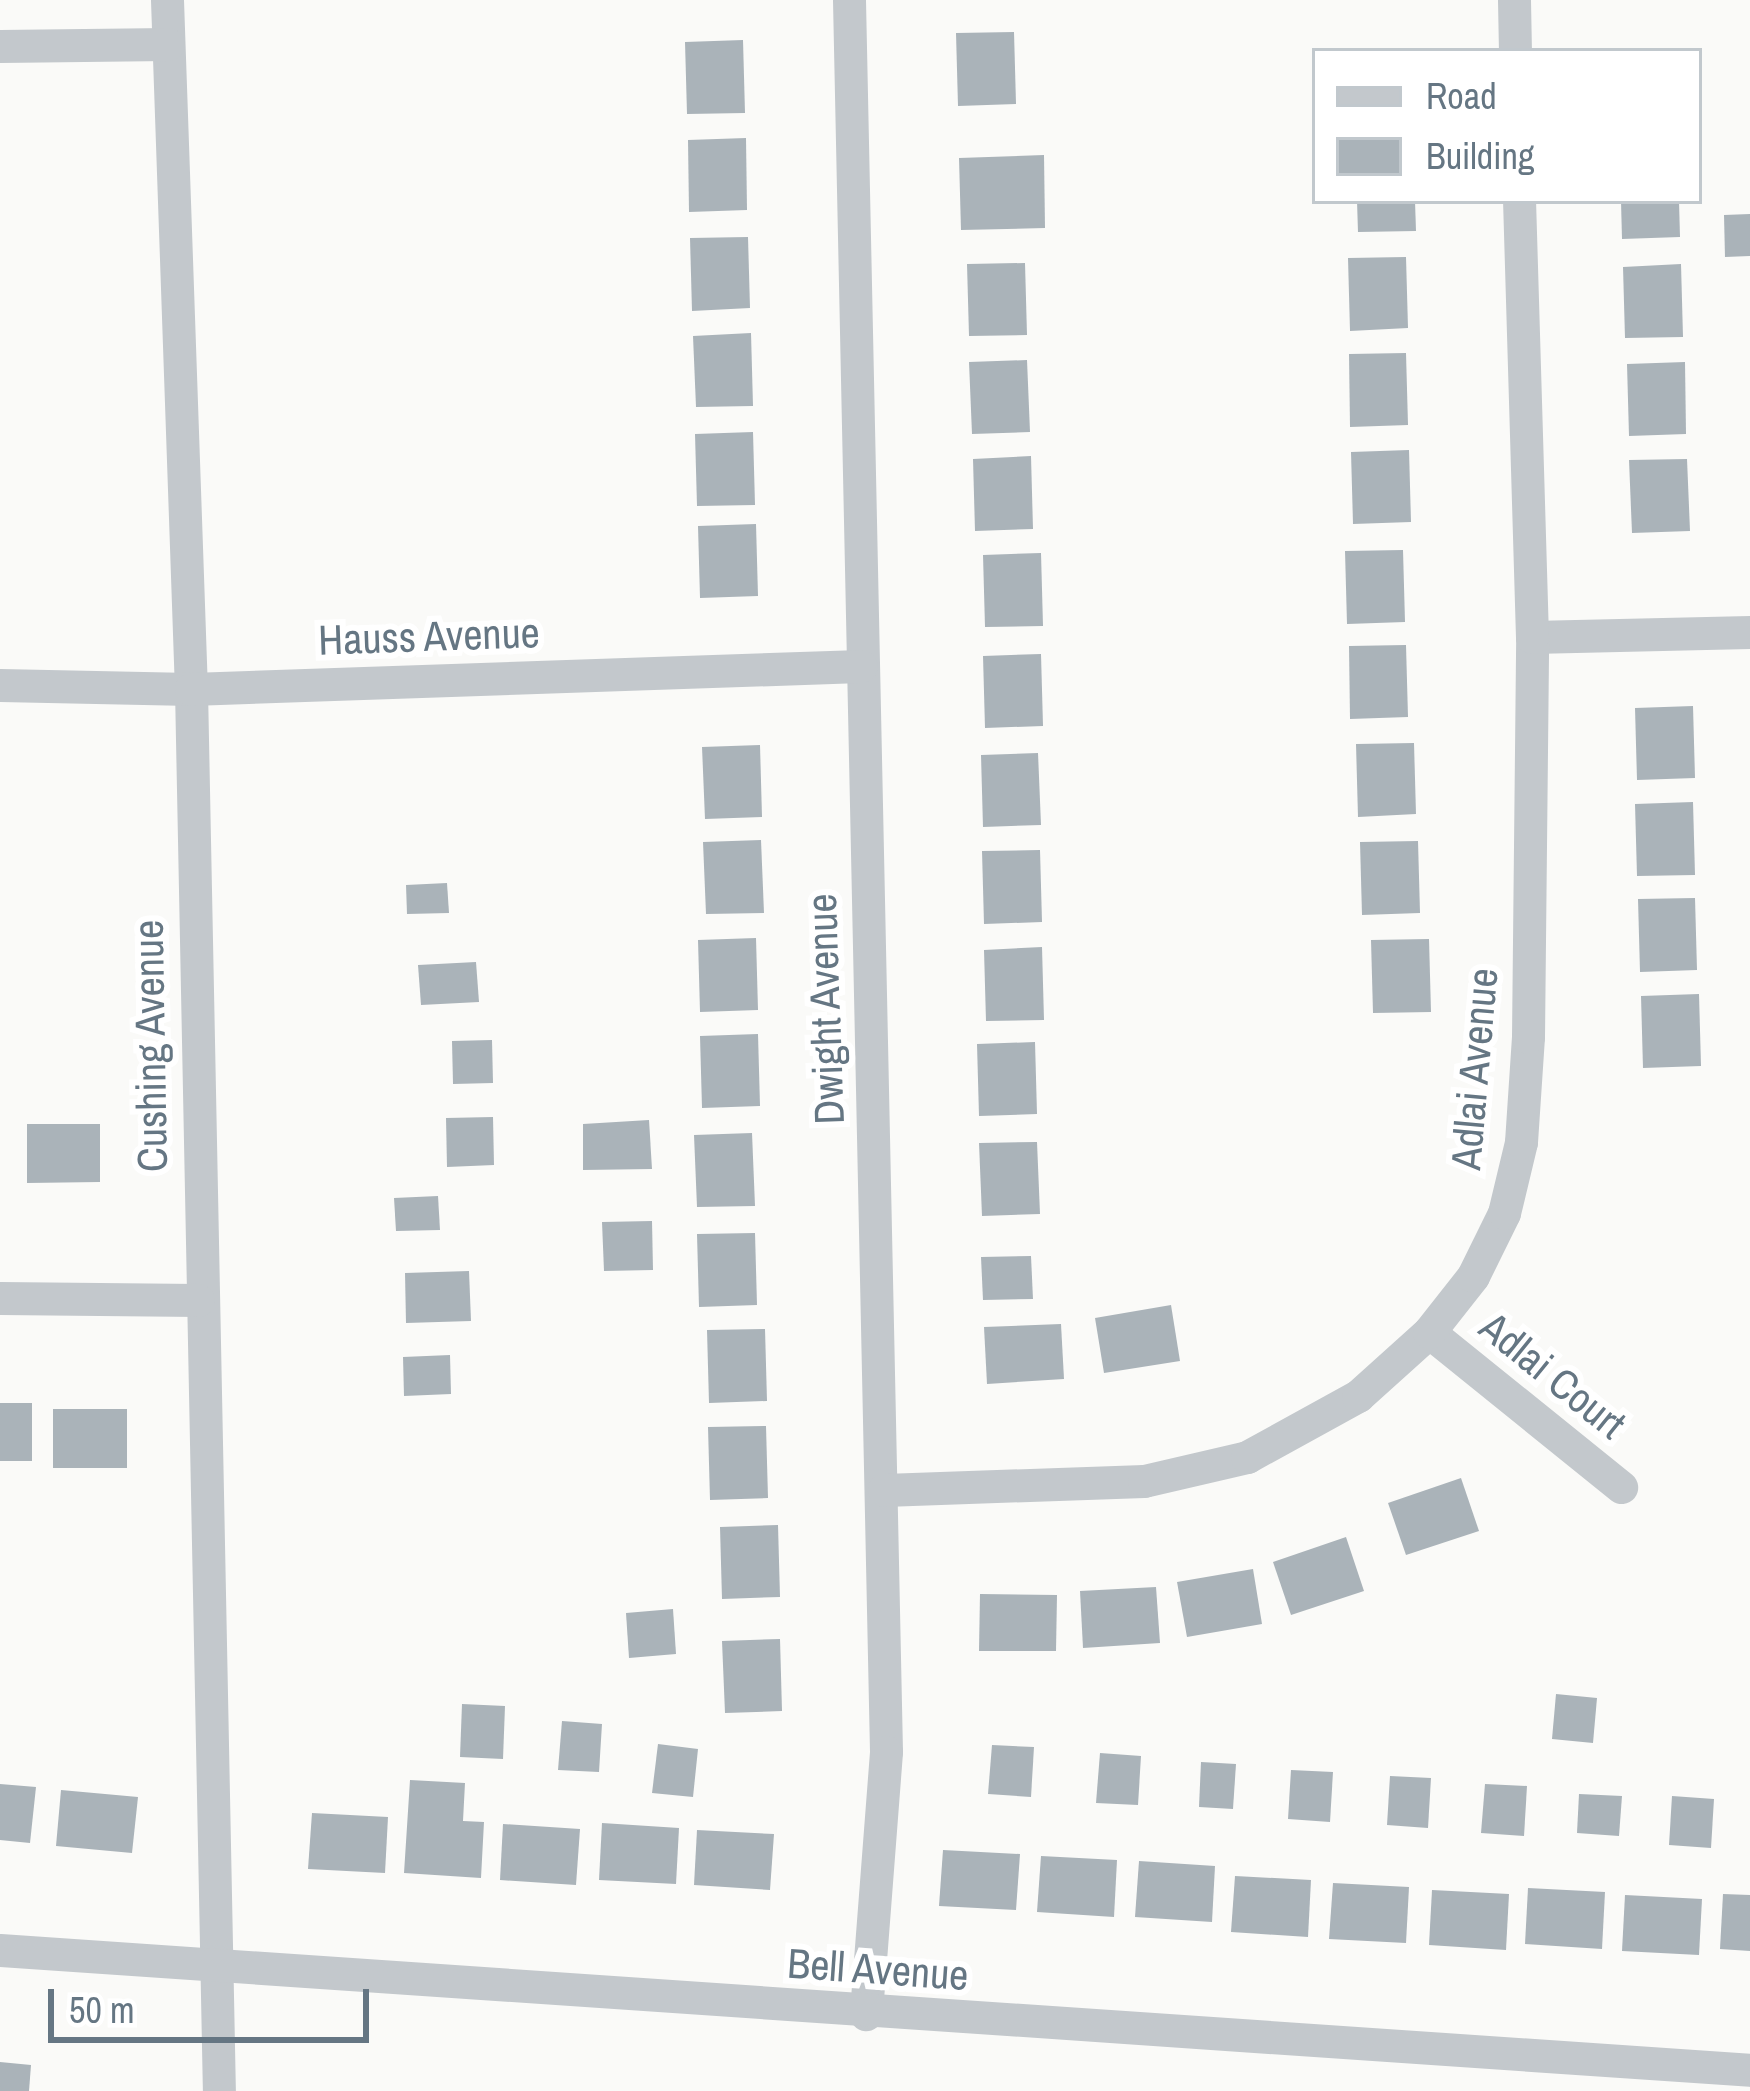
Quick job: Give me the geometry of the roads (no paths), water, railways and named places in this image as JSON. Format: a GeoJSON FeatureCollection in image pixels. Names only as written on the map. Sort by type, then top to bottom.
{"type":"FeatureCollection","features":[{"type":"Feature","properties":{"kind":"street","name":"Cushing Avenue"},"geometry":{"type":"LineString","coordinates":[[166,0],[191,689],[198,1300],[219,2091]]}},
{"type":"Feature","properties":{"kind":"street","name":"Dwight Avenue"},"geometry":{"type":"LineString","coordinates":[[849,0],[861,666],[884,1490],[886,1752],[866,2014]]}},
{"type":"Feature","properties":{"kind":"street"},"geometry":{"type":"LineString","coordinates":[[1514,0],[1515,48]]}},
{"type":"Feature","properties":{"kind":"street"},"geometry":{"type":"LineString","coordinates":[[0,46],[168,44]]}},
{"type":"Feature","properties":{"kind":"street","name":"Adlai Avenue"},"geometry":{"type":"LineString","coordinates":[[884,1490],[1043,1490],[1189,1475],[1314,1424],[1429,1333],[1473,1276],[1504,1213],[1521,1142],[1532,637],[1520,204]]}},
{"type":"Feature","properties":{"kind":"street"},"geometry":{"type":"LineString","coordinates":[[1532,637],[1750,632]]}},
{"type":"Feature","properties":{"kind":"street","name":"Hauss Avenue"},"geometry":{"type":"LineString","coordinates":[[0,685],[191,689],[861,666]]}},
{"type":"Feature","properties":{"kind":"street"},"geometry":{"type":"LineString","coordinates":[[0,1298],[198,1300]]}},
{"type":"Feature","properties":{"kind":"street","name":"Adlai Court"},"geometry":{"type":"LineString","coordinates":[[1429,1333],[1621,1487]]}},
{"type":"Feature","properties":{"kind":"street","name":"Bell Avenue"},"geometry":{"type":"LineString","coordinates":[[0,1951],[866,2014],[1750,2070]]}}]}
